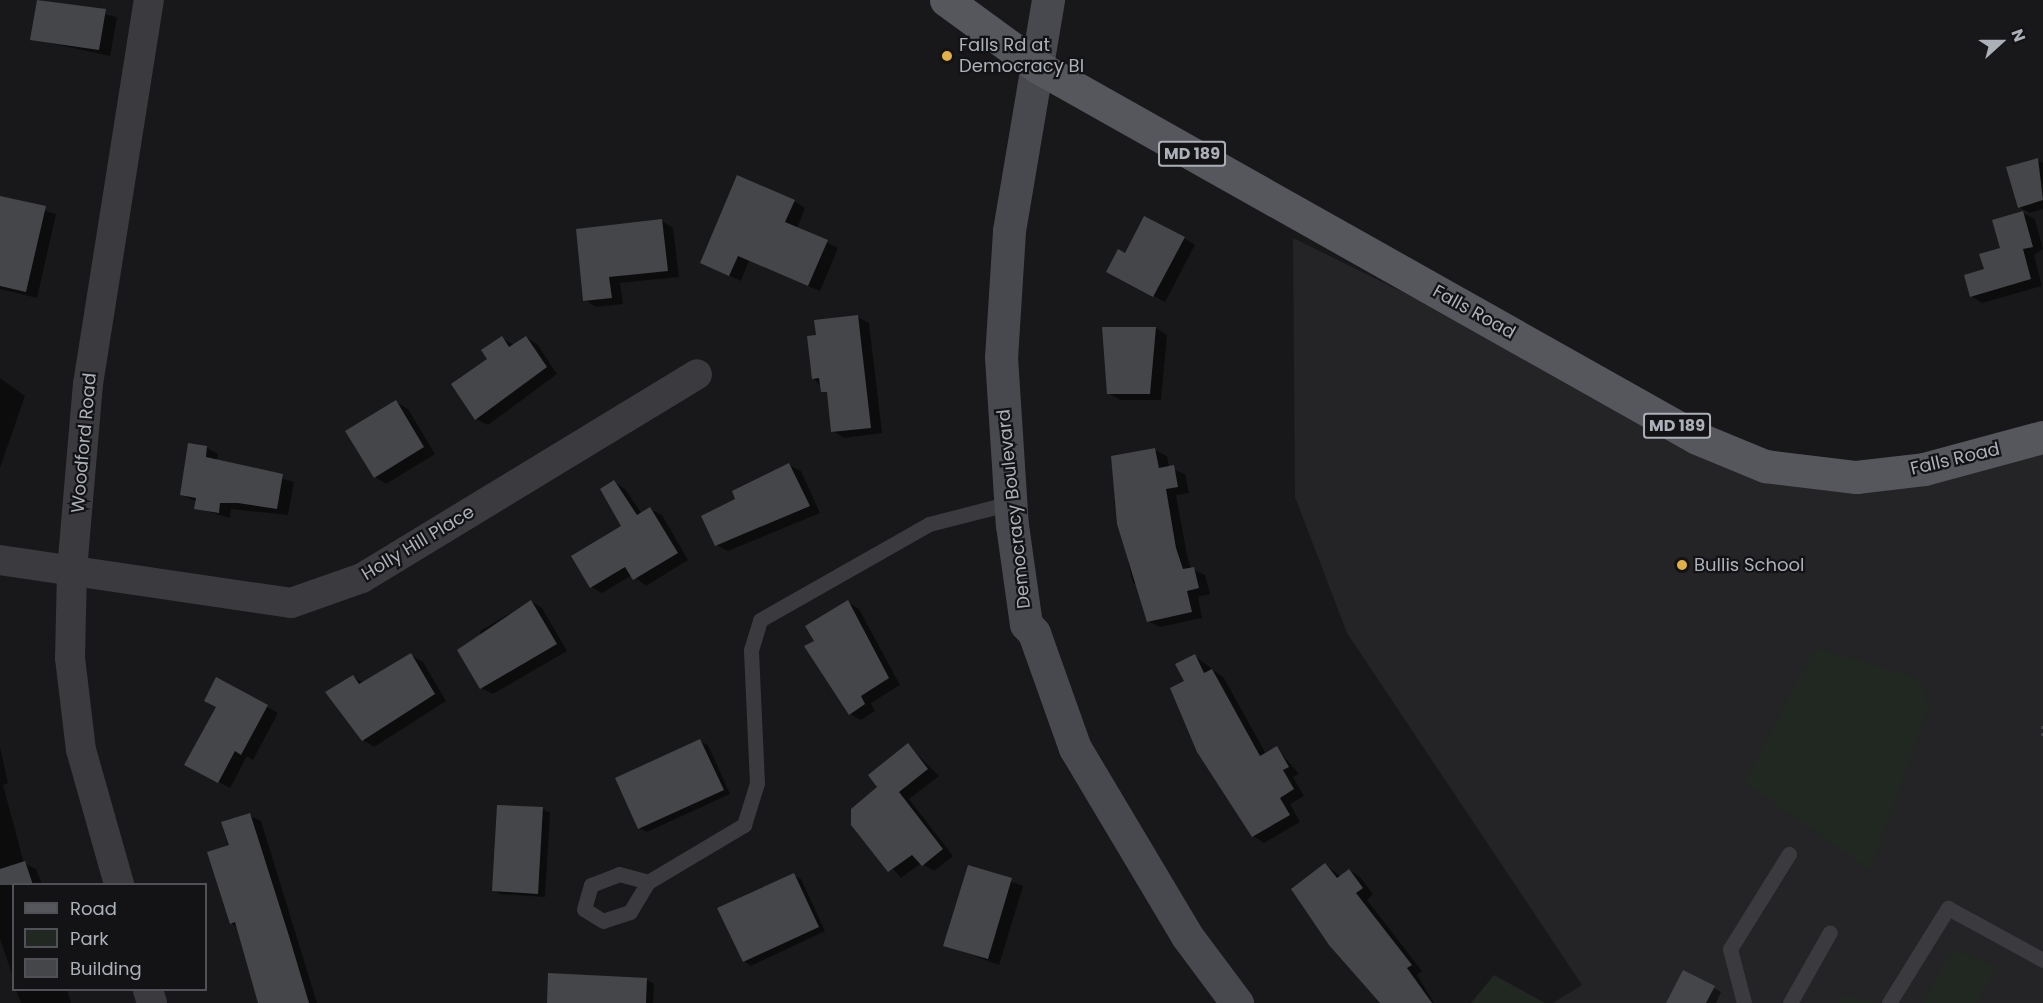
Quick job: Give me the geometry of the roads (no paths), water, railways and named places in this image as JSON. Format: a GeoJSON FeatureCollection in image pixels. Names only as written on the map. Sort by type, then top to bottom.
{"type":"FeatureCollection","features":[{"type":"Feature","properties":{"kind":"main road","name":"Falls Road"},"geometry":{"type":"LineString","coordinates":[[946,0],[1038,67],[1697,438],[1765,466],[1856,477],[1924,469],[2043,437]]}},
{"type":"Feature","properties":{"kind":"main road","name":"Democracy Boulevard"},"geometry":{"type":"LineString","coordinates":[[1048,0],[1009,231],[1001,357],[1011,503],[1026,624],[1034,633],[1075,748],[1187,936],[1237,1003]]}},
{"type":"Feature","properties":{"kind":"street","name":"Woodford Road"},"geometry":{"type":"LineString","coordinates":[[118,883],[81,750],[70,658],[72,570],[87,384],[149,0]]}},
{"type":"Feature","properties":{"kind":"street","name":"Holly Hill Place"},"geometry":{"type":"LineString","coordinates":[[0,560],[291,603],[362,578],[697,374]]}},
{"type":"Feature","properties":{"kind":"lane"},"geometry":{"type":"LineString","coordinates":[[648,882],[744,825],[757,783],[751,650],[760,620],[929,524],[1011,503]]}},
{"type":"Feature","properties":{"kind":"lane"},"geometry":{"type":"LineString","coordinates":[[1744,1003],[1730,949],[1790,854]]}},
{"type":"Feature","properties":{"kind":"lane"},"geometry":{"type":"LineString","coordinates":[[1889,1003],[1948,908],[2043,960]]}},
{"type":"Feature","properties":{"kind":"lane"},"geometry":{"type":"LineString","coordinates":[[1790,1003],[1830,932]]}},
{"type":"Feature","properties":{"kind":"place","name":"Falls Rd at Democracy Bl"},"geometry":{"type":"Point","coordinates":[947,56]}},
{"type":"Feature","properties":{"kind":"place","name":"Bullis School"},"geometry":{"type":"Point","coordinates":[1682,565]}}]}
